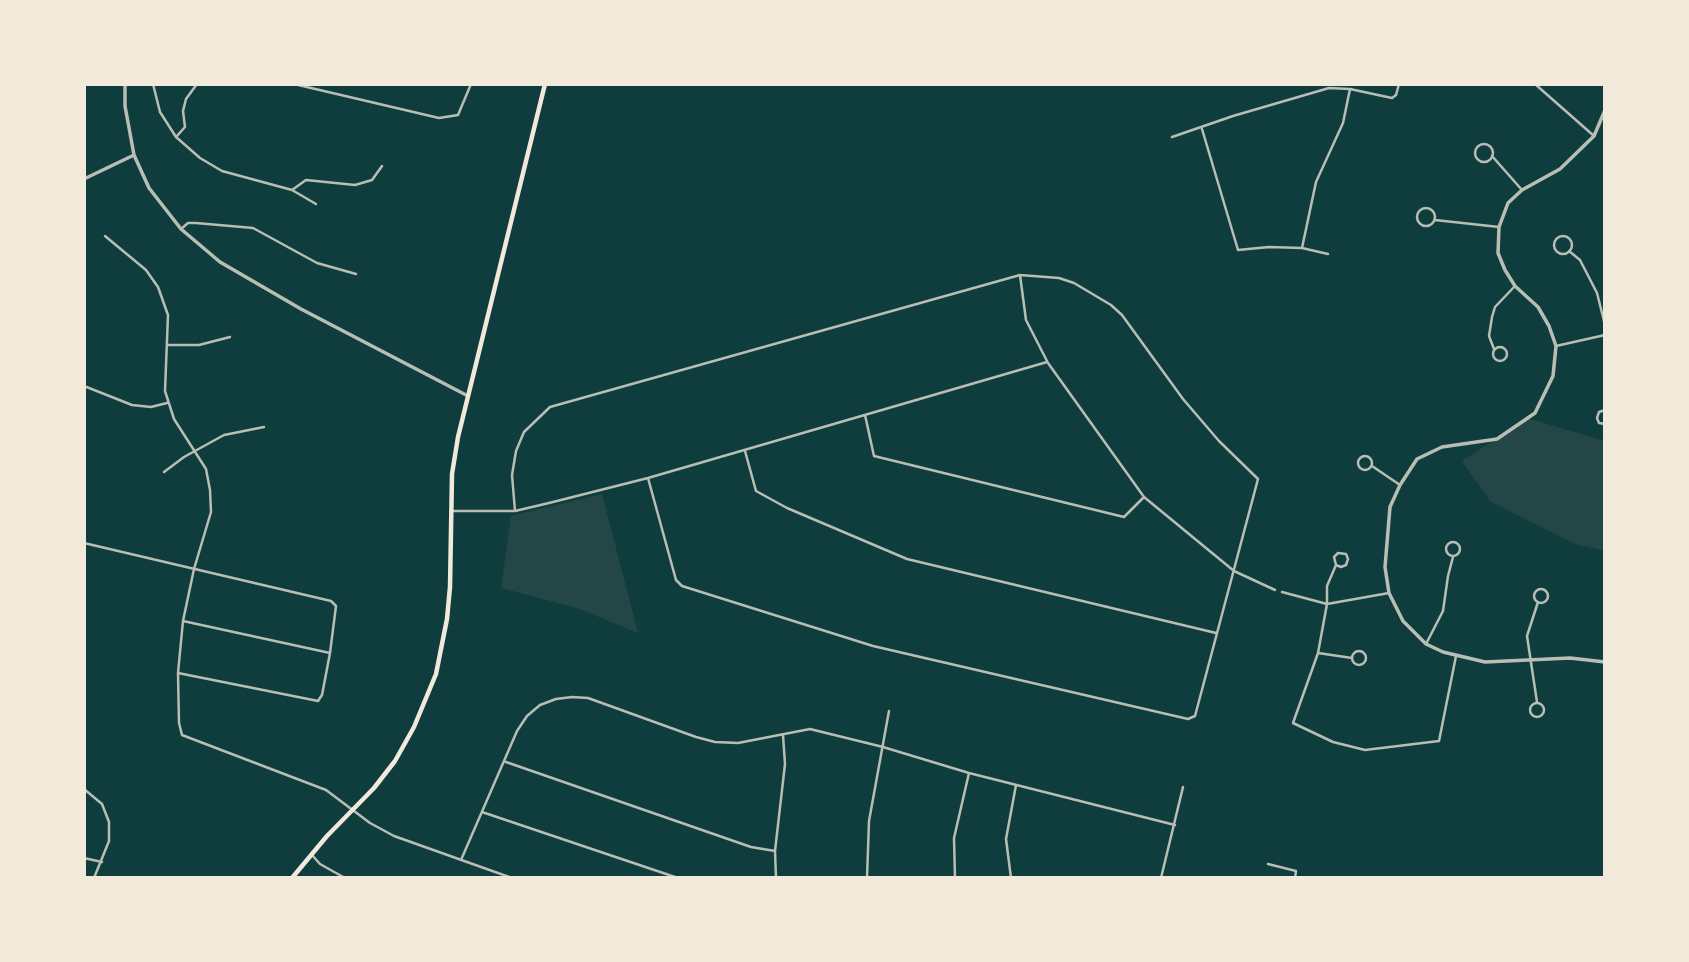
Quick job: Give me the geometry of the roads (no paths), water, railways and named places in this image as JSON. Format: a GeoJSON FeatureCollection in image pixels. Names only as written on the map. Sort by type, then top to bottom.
{"type":"FeatureCollection","features":[{"type":"Feature","properties":{"kind":"main road"},"geometry":{"type":"LineString","coordinates":[[292,878],[395,761],[414,727],[436,674],[447,620],[450,587],[453,467],[545,84]]}},
{"type":"Feature","properties":{"kind":"street"},"geometry":{"type":"LineString","coordinates":[[125,84],[126,116],[134,155],[149,188],[181,229],[220,262],[301,309],[468,396]]}},
{"type":"Feature","properties":{"kind":"street"},"geometry":{"type":"LineString","coordinates":[[153,84],[160,112],[176,137],[200,158],[222,171],[292,190],[316,204]]}},
{"type":"Feature","properties":{"kind":"street"},"geometry":{"type":"LineString","coordinates":[[176,137],[185,127],[183,111],[186,99],[197,84]]}},
{"type":"Feature","properties":{"kind":"street"},"geometry":{"type":"LineString","coordinates":[[294,84],[439,118],[458,115],[471,84]]}},
{"type":"Feature","properties":{"kind":"street"},"geometry":{"type":"LineString","coordinates":[[316,89],[318,84]]}},
{"type":"Feature","properties":{"kind":"street"},"geometry":{"type":"LineString","coordinates":[[1172,137],[1329,88],[1350,89],[1392,98],[1396,95],[1399,84]]}},
{"type":"Feature","properties":{"kind":"street"},"geometry":{"type":"LineString","coordinates":[[1535,84],[1594,136]]}},
{"type":"Feature","properties":{"kind":"street"},"geometry":{"type":"LineString","coordinates":[[1302,248],[1316,181],[1343,123],[1350,89]]}},
{"type":"Feature","properties":{"kind":"street"},"geometry":{"type":"LineString","coordinates":[[1605,110],[1594,136],[1560,169],[1522,190],[1508,204],[1499,227],[1498,253],[1505,270],[1515,286],[1538,307],[1549,326],[1556,346],[1553,376],[1535,412],[1497,439],[1442,447],[1418,459],[1400,485],[1390,507],[1385,567],[1389,593],[1403,621],[1426,644],[1456,656],[1497,662],[1570,657],[1605,662]]}},
{"type":"Feature","properties":{"kind":"street"},"geometry":{"type":"LineString","coordinates":[[1202,128],[1238,250],[1302,248],[1328,254]]}},
{"type":"Feature","properties":{"kind":"street"},"geometry":{"type":"LineString","coordinates":[[1492,156],[1488,162],[1481,162],[1476,158],[1475,150],[1480,145],[1487,145],[1492,149],[1492,156],[1522,190]]}},
{"type":"Feature","properties":{"kind":"street"},"geometry":{"type":"LineString","coordinates":[[84,179],[134,155]]}},
{"type":"Feature","properties":{"kind":"street"},"geometry":{"type":"LineString","coordinates":[[292,190],[306,180],[355,185],[372,180],[382,166]]}},
{"type":"Feature","properties":{"kind":"street"},"geometry":{"type":"LineString","coordinates":[[1422,209],[1429,209],[1435,220],[1430,226],[1423,226],[1418,221],[1418,214],[1422,209]]}},
{"type":"Feature","properties":{"kind":"street"},"geometry":{"type":"LineString","coordinates":[[1435,220],[1499,227]]}},
{"type":"Feature","properties":{"kind":"street"},"geometry":{"type":"LineString","coordinates":[[181,229],[188,223],[196,222],[253,228],[317,262],[356,274]]}},
{"type":"Feature","properties":{"kind":"street"},"geometry":{"type":"LineString","coordinates":[[105,236],[146,270],[158,287],[168,315],[165,391],[168,403],[174,419],[206,469],[210,490],[211,512],[194,569],[183,621],[178,673],[179,723],[182,735],[326,790],[370,823],[394,836],[512,878]]}},
{"type":"Feature","properties":{"kind":"street"},"geometry":{"type":"LineString","coordinates":[[1562,236],[1569,238],[1572,245],[1569,251],[1563,254],[1556,252],[1556,239],[1562,236]]}},
{"type":"Feature","properties":{"kind":"street"},"geometry":{"type":"LineString","coordinates":[[1569,251],[1580,260],[1597,293],[1605,325]]}},
{"type":"Feature","properties":{"kind":"street"},"geometry":{"type":"LineString","coordinates":[[1020,275],[1026,320],[1047,362],[1144,497],[1234,571],[1276,590]]}},
{"type":"Feature","properties":{"kind":"street"},"geometry":{"type":"LineString","coordinates":[[515,512],[512,475],[516,450],[524,432],[550,407],[1020,275],[1059,278],[1074,283],[1111,305],[1190,408],[1258,479],[1195,716],[1188,719],[873,646],[682,586],[676,580],[648,478]]}},
{"type":"Feature","properties":{"kind":"street"},"geometry":{"type":"LineString","coordinates":[[1494,349],[1500,346],[1505,348],[1505,359],[1495,359],[1489,336],[1496,307],[1515,286]]}},
{"type":"Feature","properties":{"kind":"street"},"geometry":{"type":"LineString","coordinates":[[1556,346],[1605,335]]}},
{"type":"Feature","properties":{"kind":"street"},"geometry":{"type":"LineString","coordinates":[[168,345],[199,345],[230,337]]}},
{"type":"Feature","properties":{"kind":"street"},"geometry":{"type":"LineString","coordinates":[[451,511],[515,512],[648,478],[1047,362]]}},
{"type":"Feature","properties":{"kind":"street"},"geometry":{"type":"LineString","coordinates":[[84,386],[132,405],[151,407],[168,403]]}},
{"type":"Feature","properties":{"kind":"street"},"geometry":{"type":"LineString","coordinates":[[1605,409],[1599,412],[1597,418],[1599,423],[1605,424]]}},
{"type":"Feature","properties":{"kind":"street"},"geometry":{"type":"LineString","coordinates":[[865,415],[874,456],[1124,517],[1144,497]]}},
{"type":"Feature","properties":{"kind":"street"},"geometry":{"type":"LineString","coordinates":[[164,472],[184,457],[224,435],[264,427]]}},
{"type":"Feature","properties":{"kind":"street"},"geometry":{"type":"LineString","coordinates":[[745,450],[756,491],[787,508],[907,559],[1216,633]]}},
{"type":"Feature","properties":{"kind":"street"},"geometry":{"type":"LineString","coordinates":[[1362,456],[1368,456],[1372,460],[1372,466],[1363,470],[1358,466],[1358,461],[1362,456]]}},
{"type":"Feature","properties":{"kind":"street"},"geometry":{"type":"LineString","coordinates":[[1372,466],[1400,485]]}},
{"type":"Feature","properties":{"kind":"street"},"geometry":{"type":"LineString","coordinates":[[1426,644],[1443,611],[1453,557],[1460,549],[1458,544],[1453,542],[1448,544],[1446,550],[1448,555],[1453,557]]}},
{"type":"Feature","properties":{"kind":"street"},"geometry":{"type":"LineString","coordinates":[[84,543],[331,601],[336,606],[330,653],[322,695],[318,701],[178,673]]}},
{"type":"Feature","properties":{"kind":"street"},"geometry":{"type":"LineString","coordinates":[[1336,565],[1346,565],[1346,554],[1336,554],[1334,560],[1336,565],[1327,586],[1327,604],[1318,653],[1293,723],[1307,732],[1333,742],[1365,750],[1439,741],[1456,656]]}},
{"type":"Feature","properties":{"kind":"street"},"geometry":{"type":"LineString","coordinates":[[1537,702],[1527,636],[1538,602],[1534,594],[1544,590],[1547,599],[1542,603],[1538,602]]}},
{"type":"Feature","properties":{"kind":"street"},"geometry":{"type":"LineString","coordinates":[[1282,592],[1327,604],[1389,593]]}},
{"type":"Feature","properties":{"kind":"street"},"geometry":{"type":"LineString","coordinates":[[183,621],[330,653]]}},
{"type":"Feature","properties":{"kind":"street"},"geometry":{"type":"LineString","coordinates":[[1359,650],[1367,657],[1365,663],[1360,665],[1354,663],[1352,658],[1359,650]]}},
{"type":"Feature","properties":{"kind":"street"},"geometry":{"type":"LineString","coordinates":[[1318,653],[1352,658]]}},
{"type":"Feature","properties":{"kind":"street"},"geometry":{"type":"LineString","coordinates":[[461,860],[517,731],[527,716],[540,705],[556,698],[588,698],[715,742],[738,743],[810,729],[883,747],[969,773],[1175,825]]}},
{"type":"Feature","properties":{"kind":"street"},"geometry":{"type":"LineString","coordinates":[[1537,702],[1545,709],[1543,715],[1538,717],[1532,715],[1530,710],[1537,702]]}},
{"type":"Feature","properties":{"kind":"street"},"geometry":{"type":"LineString","coordinates":[[867,878],[869,821],[890,711]]}},
{"type":"Feature","properties":{"kind":"street"},"geometry":{"type":"LineString","coordinates":[[776,878],[775,851],[785,764],[783,735]]}},
{"type":"Feature","properties":{"kind":"street"},"geometry":{"type":"LineString","coordinates":[[504,761],[751,847],[775,851]]}},
{"type":"Feature","properties":{"kind":"street"},"geometry":{"type":"LineString","coordinates":[[955,878],[954,838],[969,773]]}},
{"type":"Feature","properties":{"kind":"street"},"geometry":{"type":"LineString","coordinates":[[1011,878],[1006,839],[1016,785]]}},
{"type":"Feature","properties":{"kind":"street"},"geometry":{"type":"LineString","coordinates":[[1161,878],[1183,787]]}},
{"type":"Feature","properties":{"kind":"street"},"geometry":{"type":"LineString","coordinates":[[84,789],[102,804],[109,822],[109,841],[94,878]]}},
{"type":"Feature","properties":{"kind":"street"},"geometry":{"type":"LineString","coordinates":[[482,812],[678,878]]}},
{"type":"Feature","properties":{"kind":"street"},"geometry":{"type":"LineString","coordinates":[[312,855],[320,864],[345,878]]}},
{"type":"Feature","properties":{"kind":"street"},"geometry":{"type":"LineString","coordinates":[[84,858],[102,862]]}},
{"type":"Feature","properties":{"kind":"street"},"geometry":{"type":"LineString","coordinates":[[1268,864],[1296,871],[1295,878]]}}]}
